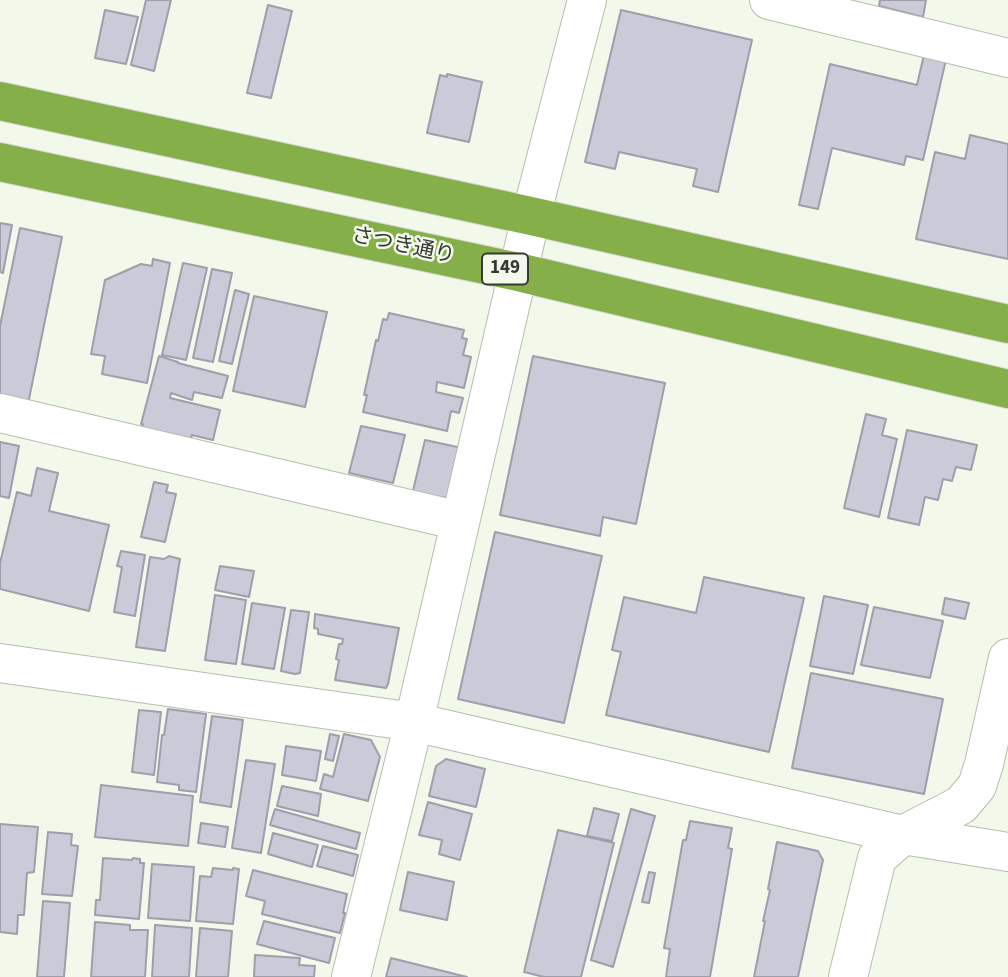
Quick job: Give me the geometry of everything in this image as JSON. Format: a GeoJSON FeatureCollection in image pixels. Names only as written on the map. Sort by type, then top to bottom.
{"type":"FeatureCollection","features":[{"type":"Feature","properties":{"kind":"highway"},"geometry":{"type":"LineString","coordinates":[[0,101],[531,216],[1008,324]]}},
{"type":"Feature","properties":{"kind":"highway","name":"さつき通り"},"geometry":{"type":"LineString","coordinates":[[0,162],[518,272],[1008,389]]}},
{"type":"Feature","properties":{"kind":"street"},"geometry":{"type":"LineString","coordinates":[[351,977],[414,722],[531,216],[586,0]]}},
{"type":"Feature","properties":{"kind":"street"},"geometry":{"type":"LineString","coordinates":[[769,0],[1008,58]]}},
{"type":"Feature","properties":{"kind":"street"},"geometry":{"type":"LineString","coordinates":[[0,413],[460,521]]}},
{"type":"Feature","properties":{"kind":"street"},"geometry":{"type":"LineString","coordinates":[[848,977],[877,858],[904,835],[961,805],[977,786],[1008,659]]}},
{"type":"Feature","properties":{"kind":"street"},"geometry":{"type":"LineString","coordinates":[[0,663],[414,722],[904,835],[1008,852]]}},
{"type":"Feature","properties":{"kind":"building"},"geometry":{"type":"Polygon","coordinates":[[[146,0],[171,0],[154,71],[131,65],[146,0]]]}},
{"type":"Feature","properties":{"kind":"building"},"geometry":{"type":"Polygon","coordinates":[[[880,0],[926,0],[923,17],[879,6],[880,0]]]}},
{"type":"Feature","properties":{"kind":"building"},"geometry":{"type":"Polygon","coordinates":[[[268,5],[292,11],[271,98],[247,93],[268,5]]]}},
{"type":"Feature","properties":{"kind":"building"},"geometry":{"type":"Polygon","coordinates":[[[105,10],[138,17],[126,64],[95,58],[105,10]]]}},
{"type":"Feature","properties":{"kind":"building"},"geometry":{"type":"Polygon","coordinates":[[[621,10],[752,40],[718,192],[693,186],[697,169],[619,152],[615,169],[585,162],[621,10]]]}},
{"type":"Feature","properties":{"kind":"building"},"geometry":{"type":"Polygon","coordinates":[[[925,50],[947,55],[923,160],[906,156],[904,165],[832,148],[818,209],[799,205],[830,64],[917,85],[925,50]]]}},
{"type":"Feature","properties":{"kind":"building"},"geometry":{"type":"Polygon","coordinates":[[[447,74],[482,82],[469,142],[427,133],[440,75],[447,77],[447,74]]]}},
{"type":"Feature","properties":{"kind":"building"},"geometry":{"type":"Polygon","coordinates":[[[970,135],[1008,144],[1008,259],[916,239],[935,152],[965,159],[970,135]]]}},
{"type":"Feature","properties":{"kind":"building"},"geometry":{"type":"Polygon","coordinates":[[[0,223],[12,225],[3,273],[0,272],[0,223]]]}},
{"type":"Feature","properties":{"kind":"building"},"geometry":{"type":"Polygon","coordinates":[[[20,228],[62,237],[28,404],[0,399],[0,326],[20,228]]]}},
{"type":"Feature","properties":{"kind":"building"},"geometry":{"type":"Polygon","coordinates":[[[153,259],[170,263],[147,383],[102,374],[105,356],[91,354],[105,280],[141,264],[152,266],[153,259]]]}},
{"type":"Feature","properties":{"kind":"building"},"geometry":{"type":"Polygon","coordinates":[[[183,263],[207,268],[186,360],[162,355],[183,263]]]}},
{"type":"Feature","properties":{"kind":"building"},"geometry":{"type":"Polygon","coordinates":[[[212,269],[232,273],[213,362],[193,358],[212,269]]]}},
{"type":"Feature","properties":{"kind":"building"},"geometry":{"type":"Polygon","coordinates":[[[235,290],[249,294],[232,364],[219,361],[235,290]]]}},
{"type":"Feature","properties":{"kind":"building"},"geometry":{"type":"Polygon","coordinates":[[[254,296],[327,312],[305,407],[233,391],[254,296]]]}},
{"type":"Feature","properties":{"kind":"building"},"geometry":{"type":"Polygon","coordinates":[[[389,313],[464,330],[462,338],[467,339],[463,355],[471,357],[464,388],[437,382],[436,392],[463,398],[459,413],[451,411],[447,431],[363,412],[376,340],[378,341],[383,319],[387,320],[389,313]]]}},
{"type":"Feature","properties":{"kind":"building"},"geometry":{"type":"Polygon","coordinates":[[[159,356],[228,376],[222,398],[194,392],[192,400],[171,393],[170,398],[220,410],[213,440],[192,435],[190,442],[140,433],[159,356]]]}},
{"type":"Feature","properties":{"kind":"building"},"geometry":{"type":"Polygon","coordinates":[[[533,356],[665,383],[636,524],[603,517],[600,536],[500,515],[533,356]]]}},
{"type":"Feature","properties":{"kind":"building"},"geometry":{"type":"Polygon","coordinates":[[[866,414],[886,419],[882,435],[897,439],[879,517],[844,508],[866,414]]]}},
{"type":"Feature","properties":{"kind":"building"},"geometry":{"type":"Polygon","coordinates":[[[361,426],[405,435],[393,483],[349,473],[361,426]]]}},
{"type":"Feature","properties":{"kind":"building"},"geometry":{"type":"Polygon","coordinates":[[[907,430],[977,445],[971,470],[956,467],[952,481],[943,479],[938,500],[925,497],[919,525],[888,518],[907,430]]]}},
{"type":"Feature","properties":{"kind":"building"},"geometry":{"type":"Polygon","coordinates":[[[425,440],[462,448],[450,498],[412,495],[425,440]]]}},
{"type":"Feature","properties":{"kind":"building"},"geometry":{"type":"Polygon","coordinates":[[[0,442],[19,446],[9,498],[0,496],[0,442]]]}},
{"type":"Feature","properties":{"kind":"building"},"geometry":{"type":"Polygon","coordinates":[[[37,468],[58,473],[49,511],[109,525],[89,611],[0,589],[0,563],[17,492],[31,496],[37,468]]]}},
{"type":"Feature","properties":{"kind":"building"},"geometry":{"type":"Polygon","coordinates":[[[154,482],[168,485],[166,492],[176,494],[165,542],[141,537],[154,482]]]}},
{"type":"Feature","properties":{"kind":"building"},"geometry":{"type":"Polygon","coordinates":[[[495,532],[602,556],[564,723],[458,699],[495,532]]]}},
{"type":"Feature","properties":{"kind":"building"},"geometry":{"type":"Polygon","coordinates":[[[121,551],[145,555],[135,616],[114,612],[122,567],[117,566],[121,551]]]}},
{"type":"Feature","properties":{"kind":"building"},"geometry":{"type":"Polygon","coordinates":[[[169,556],[180,559],[165,651],[136,647],[150,557],[164,559],[169,556]]]}},
{"type":"Feature","properties":{"kind":"building"},"geometry":{"type":"Polygon","coordinates":[[[220,566],[254,571],[249,597],[215,590],[220,566]]]}},
{"type":"Feature","properties":{"kind":"building"},"geometry":{"type":"Polygon","coordinates":[[[704,577],[804,598],[769,752],[606,715],[621,652],[612,650],[624,597],[696,613],[704,577]]]}},
{"type":"Feature","properties":{"kind":"building"},"geometry":{"type":"Polygon","coordinates":[[[215,595],[246,600],[236,664],[205,660],[215,595]]]}},
{"type":"Feature","properties":{"kind":"building"},"geometry":{"type":"Polygon","coordinates":[[[824,596],[868,605],[853,674],[810,666],[824,596]]]}},
{"type":"Feature","properties":{"kind":"building"},"geometry":{"type":"Polygon","coordinates":[[[945,598],[969,603],[965,619],[942,614],[945,598]]]}},
{"type":"Feature","properties":{"kind":"building"},"geometry":{"type":"Polygon","coordinates":[[[252,603],[285,608],[274,669],[242,664],[252,603]]]}},
{"type":"Feature","properties":{"kind":"building"},"geometry":{"type":"Polygon","coordinates":[[[874,607],[943,621],[930,678],[861,665],[874,607]]]}},
{"type":"Feature","properties":{"kind":"building"},"geometry":{"type":"Polygon","coordinates":[[[291,610],[309,612],[300,673],[295,674],[281,671],[291,610]]]}},
{"type":"Feature","properties":{"kind":"building"},"geometry":{"type":"Polygon","coordinates":[[[315,614],[399,628],[386,688],[335,680],[339,660],[336,659],[339,644],[342,644],[343,639],[318,634],[318,629],[314,628],[315,614]]]}},
{"type":"Feature","properties":{"kind":"building"},"geometry":{"type":"Polygon","coordinates":[[[811,673],[943,699],[924,794],[792,768],[811,673]]]}},
{"type":"Feature","properties":{"kind":"building"},"geometry":{"type":"Polygon","coordinates":[[[168,709],[206,714],[196,792],[179,790],[179,785],[157,782],[168,709]]]}},
{"type":"Feature","properties":{"kind":"building"},"geometry":{"type":"Polygon","coordinates":[[[139,710],[161,712],[154,775],[132,772],[139,710]]]}},
{"type":"Feature","properties":{"kind":"building"},"geometry":{"type":"Polygon","coordinates":[[[212,716],[243,720],[231,807],[200,802],[212,716]]]}},
{"type":"Feature","properties":{"kind":"building"},"geometry":{"type":"Polygon","coordinates":[[[330,734],[339,736],[333,761],[325,759],[330,734]]]}},
{"type":"Feature","properties":{"kind":"building"},"geometry":{"type":"Polygon","coordinates":[[[344,734],[371,740],[380,757],[368,801],[320,789],[324,774],[333,777],[344,734]]]}},
{"type":"Feature","properties":{"kind":"building"},"geometry":{"type":"Polygon","coordinates":[[[286,746],[321,751],[316,781],[282,775],[286,746]]]}},
{"type":"Feature","properties":{"kind":"building"},"geometry":{"type":"Polygon","coordinates":[[[446,759],[485,769],[476,807],[429,796],[436,766],[446,759]]]}},
{"type":"Feature","properties":{"kind":"building"},"geometry":{"type":"Polygon","coordinates":[[[246,760],[275,764],[261,853],[232,848],[246,760]]]}},
{"type":"Feature","properties":{"kind":"building"},"geometry":{"type":"Polygon","coordinates":[[[101,785],[193,796],[188,846],[95,837],[101,785]]]}},
{"type":"Feature","properties":{"kind":"building"},"geometry":{"type":"Polygon","coordinates":[[[282,786],[321,794],[318,816],[277,806],[282,786]]]}},
{"type":"Feature","properties":{"kind":"building"},"geometry":{"type":"Polygon","coordinates":[[[428,802],[472,814],[460,860],[439,854],[442,840],[419,835],[428,802]]]}},
{"type":"Feature","properties":{"kind":"building"},"geometry":{"type":"Polygon","coordinates":[[[594,808],[619,814],[612,841],[587,836],[594,808]]]}},
{"type":"Feature","properties":{"kind":"building"},"geometry":{"type":"Polygon","coordinates":[[[275,809],[360,833],[356,849],[270,825],[275,809]]]}},
{"type":"Feature","properties":{"kind":"building"},"geometry":{"type":"Polygon","coordinates":[[[631,809],[655,816],[613,967],[591,960],[631,809]]]}},
{"type":"Feature","properties":{"kind":"building"},"geometry":{"type":"Polygon","coordinates":[[[690,821],[732,828],[728,848],[732,849],[710,977],[666,977],[670,949],[664,948],[683,840],[686,840],[690,821]]]}},
{"type":"Feature","properties":{"kind":"building"},"geometry":{"type":"Polygon","coordinates":[[[201,823],[228,827],[225,847],[198,843],[201,823]]]}},
{"type":"Feature","properties":{"kind":"building"},"geometry":{"type":"Polygon","coordinates":[[[0,824],[38,827],[34,872],[27,873],[24,915],[18,915],[17,934],[0,932],[0,824]]]}},
{"type":"Feature","properties":{"kind":"building"},"geometry":{"type":"Polygon","coordinates":[[[558,830],[614,843],[581,977],[544,977],[524,972],[558,830]]]}},
{"type":"Feature","properties":{"kind":"building"},"geometry":{"type":"Polygon","coordinates":[[[48,832],[72,834],[71,845],[78,846],[72,896],[42,894],[48,832]]]}},
{"type":"Feature","properties":{"kind":"building"},"geometry":{"type":"Polygon","coordinates":[[[273,833],[318,845],[312,867],[268,854],[273,833]]]}},
{"type":"Feature","properties":{"kind":"building"},"geometry":{"type":"Polygon","coordinates":[[[777,842],[818,851],[823,860],[798,977],[754,977],[765,921],[777,842]]]}},
{"type":"Feature","properties":{"kind":"building"},"geometry":{"type":"Polygon","coordinates":[[[323,846],[358,855],[353,876],[317,866],[323,846]]]}},
{"type":"Feature","properties":{"kind":"building"},"geometry":{"type":"Polygon","coordinates":[[[103,858],[133,858],[144,863],[139,919],[95,915],[96,900],[100,900],[103,858]]]}},
{"type":"Feature","properties":{"kind":"building"},"geometry":{"type":"Polygon","coordinates":[[[152,864],[194,867],[190,921],[148,918],[152,864]]]}},
{"type":"Feature","properties":{"kind":"building"},"geometry":{"type":"Polygon","coordinates":[[[213,868],[239,869],[233,924],[196,921],[200,876],[211,877],[213,868]]]}},
{"type":"Feature","properties":{"kind":"building"},"geometry":{"type":"Polygon","coordinates":[[[253,870],[347,894],[340,933],[262,914],[265,901],[246,896],[253,870]]]}},
{"type":"Feature","properties":{"kind":"building"},"geometry":{"type":"Polygon","coordinates":[[[408,872],[454,882],[447,920],[400,910],[408,872]]]}},
{"type":"Feature","properties":{"kind":"building"},"geometry":{"type":"Polygon","coordinates":[[[649,872],[655,873],[649,903],[642,902],[649,872]]]}},
{"type":"Feature","properties":{"kind":"building"},"geometry":{"type":"Polygon","coordinates":[[[43,901],[70,903],[64,977],[37,977],[43,901]]]}},
{"type":"Feature","properties":{"kind":"building"},"geometry":{"type":"Polygon","coordinates":[[[264,921],[335,938],[329,963],[257,944],[264,921]]]}},
{"type":"Feature","properties":{"kind":"building"},"geometry":{"type":"Polygon","coordinates":[[[95,922],[130,925],[130,930],[148,930],[145,977],[91,977],[95,922]]]}},
{"type":"Feature","properties":{"kind":"building"},"geometry":{"type":"Polygon","coordinates":[[[155,925],[192,928],[189,977],[152,977],[155,925]]]}},
{"type":"Feature","properties":{"kind":"building"},"geometry":{"type":"Polygon","coordinates":[[[200,928],[232,931],[228,977],[196,977],[200,928]]]}},
{"type":"Feature","properties":{"kind":"building"},"geometry":{"type":"Polygon","coordinates":[[[255,955],[300,958],[299,965],[315,966],[314,977],[254,977],[255,955]]]}},
{"type":"Feature","properties":{"kind":"building"},"geometry":{"type":"Polygon","coordinates":[[[391,958],[467,977],[386,977],[391,958]]]}}]}
